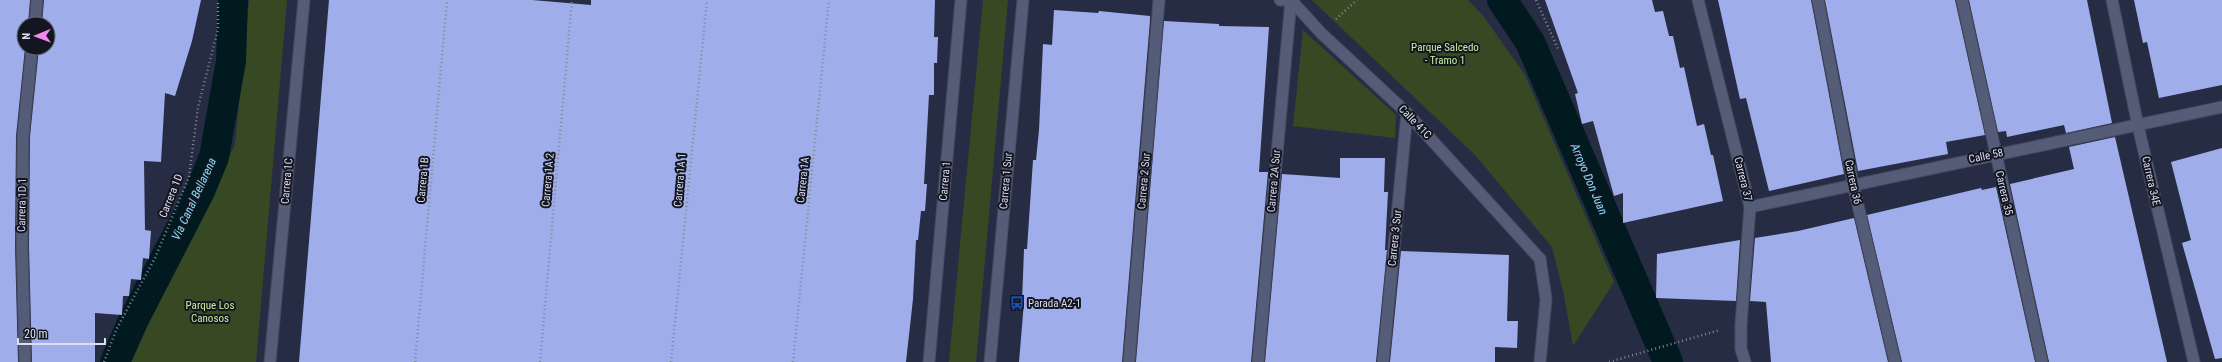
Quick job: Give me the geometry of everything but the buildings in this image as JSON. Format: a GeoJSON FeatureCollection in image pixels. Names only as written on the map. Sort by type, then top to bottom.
{"type":"FeatureCollection","features":[{"type":"Feature","properties":{"kind":"street"},"geometry":{"type":"LineString","coordinates":[[35,16],[37,0]]}},
{"type":"Feature","properties":{"kind":"street","name":"Carrera 1C"},"geometry":{"type":"LineString","coordinates":[[270,362],[304,0]]}},
{"type":"Feature","properties":{"kind":"street","name":"Carrera 1"},"geometry":{"type":"LineString","coordinates":[[930,362],[961,0]]}},
{"type":"Feature","properties":{"kind":"street","name":"Carrera 1 Sur"},"geometry":{"type":"LineString","coordinates":[[990,362],[1023,0]]}},
{"type":"Feature","properties":{"kind":"street","name":"Carrera 2 Sur"},"geometry":{"type":"LineString","coordinates":[[1129,362],[1158,0]]}},
{"type":"Feature","properties":{"kind":"street"},"geometry":{"type":"LineString","coordinates":[[1280,0],[1291,0]]}},
{"type":"Feature","properties":{"kind":"street","name":"Calle 41C"},"geometry":{"type":"LineString","coordinates":[[1291,0],[1322,33],[1408,113],[1540,259],[1546,299],[1540,362]]}},
{"type":"Feature","properties":{"kind":"street","name":"Carrera 2A Sur"},"geometry":{"type":"LineString","coordinates":[[1258,362],[1291,0]]}},
{"type":"Feature","properties":{"kind":"street","name":"Carrera 37"},"geometry":{"type":"LineString","coordinates":[[1698,0],[1750,207],[1741,325],[1741,349],[1745,362]]}},
{"type":"Feature","properties":{"kind":"street","name":"Carrera 36"},"geometry":{"type":"LineString","coordinates":[[1818,0],[1853,184],[1895,362]]}},
{"type":"Feature","properties":{"kind":"street","name":"Carrera 35"},"geometry":{"type":"LineString","coordinates":[[1962,0],[2042,362]]}},
{"type":"Feature","properties":{"kind":"street","name":"Carrera 34E"},"geometry":{"type":"LineString","coordinates":[[2112,0],[2138,126],[2194,362]]}},
{"type":"Feature","properties":{"kind":"street","name":"Carrera 1D 1"},"geometry":{"type":"LineString","coordinates":[[25,362],[22,246],[23,136],[31,56]]}},
{"type":"Feature","properties":{"kind":"street","name":"Calle 58"},"geometry":{"type":"LineString","coordinates":[[1750,207],[1996,153],[2138,126],[2222,107]]}},
{"type":"Feature","properties":{"kind":"street","name":"Carrera 3 Sur"},"geometry":{"type":"LineString","coordinates":[[1384,362],[1408,113]]}},
{"type":"Feature","properties":{"kind":"path","name":"Carrera 1D"},"geometry":{"type":"LineString","coordinates":[[104,362],[116,330],[155,258],[189,177],[198,107],[218,29],[218,0]]}},
{"type":"Feature","properties":{"kind":"path","name":"Carrera 1B"},"geometry":{"type":"LineString","coordinates":[[415,362],[447,0]]}},
{"type":"Feature","properties":{"kind":"path","name":"Carrera 1A 2"},"geometry":{"type":"LineString","coordinates":[[540,362],[572,0]]}},
{"type":"Feature","properties":{"kind":"path","name":"Carrera 1A 1"},"geometry":{"type":"LineString","coordinates":[[671,362],[707,0]]}},
{"type":"Feature","properties":{"kind":"path","name":"Carrera 1A"},"geometry":{"type":"LineString","coordinates":[[793,362],[829,0]]}},
{"type":"Feature","properties":{"kind":"path"},"geometry":{"type":"LineString","coordinates":[[1322,33],[1357,0]]}},
{"type":"Feature","properties":{"kind":"path"},"geometry":{"type":"LineString","coordinates":[[1536,0],[1559,51]]}},
{"type":"Feature","properties":{"kind":"path"},"geometry":{"type":"LineString","coordinates":[[1609,362],[1690,338],[1741,325]]}},
{"type":"Feature","properties":{"kind":"green space","name":"Parque Los Canosos"},"geometry":{"type":"Polygon","coordinates":[[[249,0],[287,0],[256,362],[131,362],[192,231],[235,145],[249,0]]]}},
{"type":"Feature","properties":{"kind":"green space"},"geometry":{"type":"Polygon","coordinates":[[[983,0],[1008,0],[976,362],[949,362],[983,0]]]}},
{"type":"Feature","properties":{"kind":"green space","name":"Parque Salcedo - Tramo 1"},"geometry":{"type":"Polygon","coordinates":[[[1312,0],[1468,0],[1484,17],[1525,75],[1614,282],[1573,346],[1564,295],[1552,247],[1475,155],[1312,0]]]}},
{"type":"Feature","properties":{"kind":"green space"},"geometry":{"type":"Polygon","coordinates":[[[1303,30],[1396,115],[1395,138],[1293,126],[1303,30]]]}},
{"type":"Feature","properties":{"kind":"waterway","name":"Via Canal Bellarena"},"geometry":{"type":"LineString","coordinates":[[115,362],[132,323],[200,191],[214,157],[231,61],[233,0]]}},
{"type":"Feature","properties":{"kind":"waterway","name":"Arroyo Don Juan"},"geometry":{"type":"LineString","coordinates":[[1502,0],[1530,42],[1668,362]]}},
{"type":"Feature","properties":{"kind":"place","name":"Parada A2-1"},"geometry":{"type":"Point","coordinates":[1017,303]}}]}
